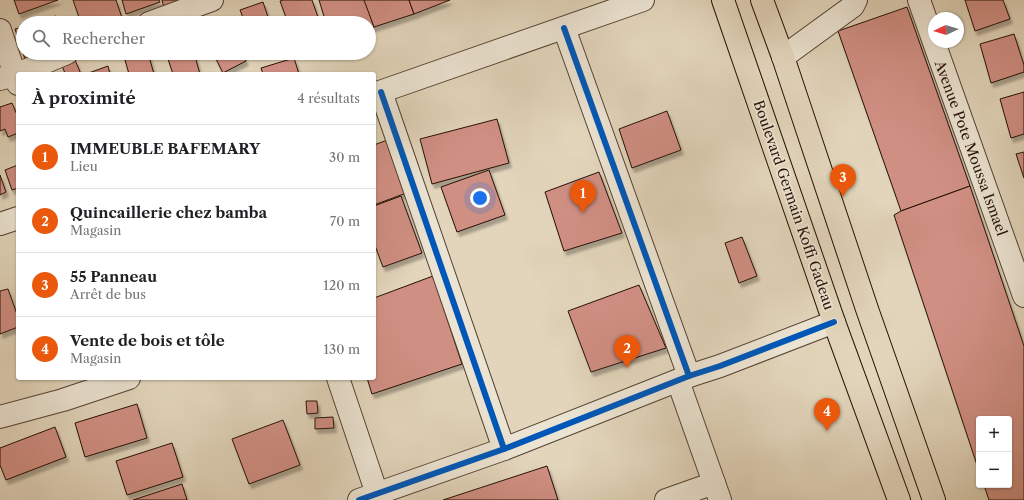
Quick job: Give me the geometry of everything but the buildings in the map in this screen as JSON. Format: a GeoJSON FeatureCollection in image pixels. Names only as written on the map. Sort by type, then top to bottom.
{"type":"FeatureCollection","features":[{"type":"Feature","properties":{"kind":"main road","name":"Boulevard Germain Koffi Gadeau"},"geometry":{"type":"LineString","coordinates":[[722,0],[834,322],[899,500]]}},
{"type":"Feature","properties":{"kind":"main road"},"geometry":{"type":"LineString","coordinates":[[762,0],[783,57],[867,309],[934,500]]}},
{"type":"Feature","properties":{"kind":"street"},"geometry":{"type":"LineString","coordinates":[[168,16],[212,0]]}},
{"type":"Feature","properties":{"kind":"street"},"geometry":{"type":"LineString","coordinates":[[504,448],[378,93],[643,0]]}},
{"type":"Feature","properties":{"kind":"street"},"geometry":{"type":"LineString","coordinates":[[783,57],[853,6],[856,0]]}},
{"type":"Feature","properties":{"kind":"street","name":"Avenue Pote Moussa Ismael"},"geometry":{"type":"LineString","coordinates":[[919,0],[1024,296]]}},
{"type":"Feature","properties":{"kind":"street"},"geometry":{"type":"LineString","coordinates":[[564,28],[683,378],[717,492],[666,500]]}},
{"type":"Feature","properties":{"kind":"street"},"geometry":{"type":"LineString","coordinates":[[0,30],[11,79]]}},
{"type":"Feature","properties":{"kind":"street"},"geometry":{"type":"LineString","coordinates":[[26,72],[52,60]]}},
{"type":"Feature","properties":{"kind":"street"},"geometry":{"type":"LineString","coordinates":[[0,224],[16,219]]}},
{"type":"Feature","properties":{"kind":"street"},"geometry":{"type":"LineString","coordinates":[[339,380],[368,497],[504,448],[683,378],[720,366],[834,322]]}},
{"type":"Feature","properties":{"kind":"street"},"geometry":{"type":"LineString","coordinates":[[0,417],[64,400],[123,380]]}},
{"type":"Feature","properties":{"kind":"cycle path"},"geometry":{"type":"LineString","coordinates":[[564,28],[689,376]]}},
{"type":"Feature","properties":{"kind":"cycle path"},"geometry":{"type":"LineString","coordinates":[[381,92],[504,449]]}},
{"type":"Feature","properties":{"kind":"cycle path"},"geometry":{"type":"LineString","coordinates":[[359,500],[504,449],[689,376],[720,366],[834,322]]}},
{"type":"Feature","properties":{"kind":"place","name":"55 Panneau"},"geometry":{"type":"Point","coordinates":[843,197]}},
{"type":"Feature","properties":{"kind":"place","name":"IMMEUBLE BAFEMARY"},"geometry":{"type":"Point","coordinates":[583,213]}},
{"type":"Feature","properties":{"kind":"place","name":"Quincaillerie chez bamba"},"geometry":{"type":"Point","coordinates":[627,368]}},
{"type":"Feature","properties":{"kind":"place","name":"Vente de bois et tôle"},"geometry":{"type":"Point","coordinates":[827,431]}}]}
